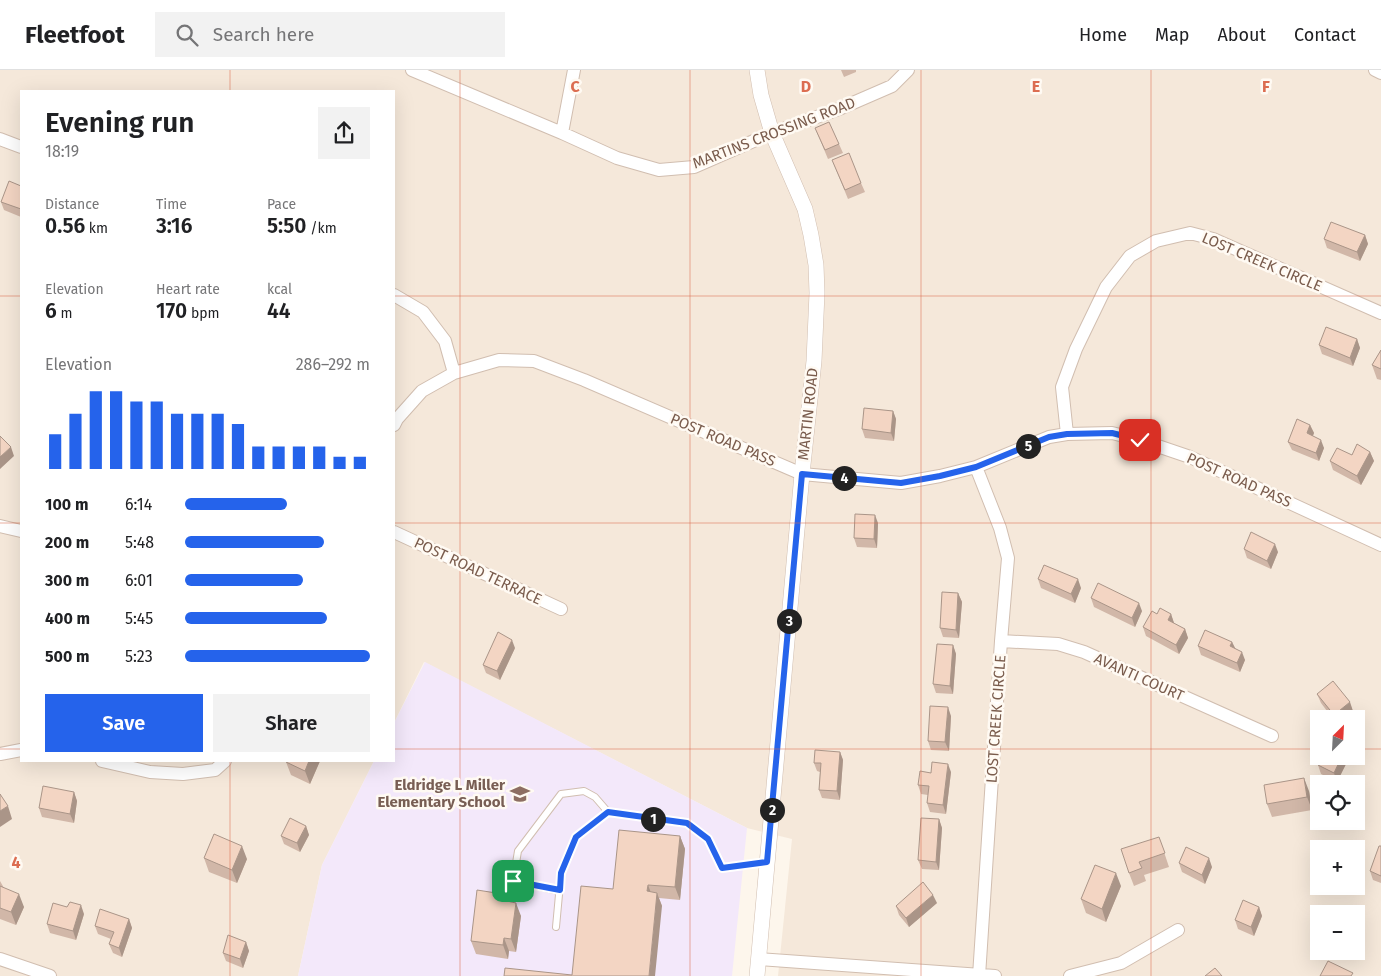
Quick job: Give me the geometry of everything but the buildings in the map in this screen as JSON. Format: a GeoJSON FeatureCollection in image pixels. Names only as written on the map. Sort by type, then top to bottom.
{"type":"FeatureCollection","features":[{"type":"Feature","properties":{"kind":"street","name":"MARTINS CROSSING ROAD"},"geometry":{"type":"LineString","coordinates":[[412,70],[617,158],[659,170],[694,167],[772,133],[838,109],[892,86],[908,70]]}},
{"type":"Feature","properties":{"kind":"street"},"geometry":{"type":"LineString","coordinates":[[562,133],[574,70]]}},
{"type":"Feature","properties":{"kind":"street","name":"MARTIN ROAD"},"geometry":{"type":"LineString","coordinates":[[757,70],[761,95],[772,133],[805,209],[816,264],[817,293],[814,361],[802,474],[757,976]]}},
{"type":"Feature","properties":{"kind":"street"},"geometry":{"type":"LineString","coordinates":[[1375,70],[1381,73]]}},
{"type":"Feature","properties":{"kind":"street"},"geometry":{"type":"LineString","coordinates":[[0,139],[20,147]]}},
{"type":"Feature","properties":{"kind":"street","name":"LOST CREEK CIRCLE"},"geometry":{"type":"LineString","coordinates":[[1067,434],[1062,387],[1076,349],[1106,287],[1130,256],[1156,240],[1190,233],[1213,239],[1381,313]]}},
{"type":"Feature","properties":{"kind":"street"},"geometry":{"type":"LineString","coordinates":[[395,296],[423,312],[446,341],[454,373]]}},
{"type":"Feature","properties":{"kind":"street","name":"POST ROAD PASS"},"geometry":{"type":"LineString","coordinates":[[395,423],[422,391],[454,373],[499,360],[534,361],[584,380],[802,474],[901,483],[976,467],[1049,437],[1067,434],[1112,433],[1140,440],[1190,457],[1381,545]]}},
{"type":"Feature","properties":{"kind":"street","name":"LOST CREEK CIRCLE"},"geometry":{"type":"LineString","coordinates":[[976,467],[1000,528],[1008,558],[979,975]]}},
{"type":"Feature","properties":{"kind":"street"},"geometry":{"type":"LineString","coordinates":[[0,526],[20,531]]}},
{"type":"Feature","properties":{"kind":"street","name":"POST ROAD TERRACE"},"geometry":{"type":"LineString","coordinates":[[395,532],[561,610]]}},
{"type":"Feature","properties":{"kind":"street","name":"AVANTI COURT"},"geometry":{"type":"LineString","coordinates":[[1001,641],[1058,644],[1084,652],[1272,736]]}},
{"type":"Feature","properties":{"kind":"street"},"geometry":{"type":"LineString","coordinates":[[0,754],[20,750]]}},
{"type":"Feature","properties":{"kind":"street"},"geometry":{"type":"LineString","coordinates":[[106,762],[150,772],[183,774],[215,770],[225,762]]}},
{"type":"Feature","properties":{"kind":"street"},"geometry":{"type":"LineString","coordinates":[[1070,976],[1121,963],[1178,930]]}},
{"type":"Feature","properties":{"kind":"street"},"geometry":{"type":"LineString","coordinates":[[759,959],[995,976]]}},
{"type":"Feature","properties":{"kind":"street"},"geometry":{"type":"LineString","coordinates":[[0,960],[50,976]]}},
{"type":"Feature","properties":{"kind":"lane"},"geometry":{"type":"LineString","coordinates":[[560,890],[513,881],[518,851],[561,794],[584,791],[595,797],[608,812],[687,823],[708,839],[722,868],[767,862]]}},
{"type":"Feature","properties":{"kind":"lane"},"geometry":{"type":"LineString","coordinates":[[556,927],[561,873],[576,837],[608,812]]}},
{"type":"Feature","properties":{"kind":"shaded area"},"geometry":{"type":"Polygon","coordinates":[[[0,70],[1381,70],[1381,976],[778,976],[792,839],[747,828],[424,662],[395,721],[395,90],[20,90],[20,762],[374,762],[322,865],[298,976],[0,976],[0,70]]]}},
{"type":"Feature","properties":{"kind":"shaded area","name":"Eldridge L Miller Elementary School"},"geometry":{"type":"Polygon","coordinates":[[[425,662],[747,828],[732,976],[298,976],[322,865],[374,762],[395,762],[395,721],[425,662]]]}},
{"type":"Feature","properties":{"kind":"place","name":"Eldridge L Miller Elementary School"},"geometry":{"type":"Point","coordinates":[520,794]}},
{"type":"Feature","properties":{"kind":"route"},"geometry":{"type":"LineString","coordinates":[[513,881],[560,890],[561,873],[576,837],[608,812],[687,823],[708,839],[722,868],[767,862],[802,474],[901,483],[976,467],[1049,437],[1067,434],[1112,433],[1140,440]]}}]}
